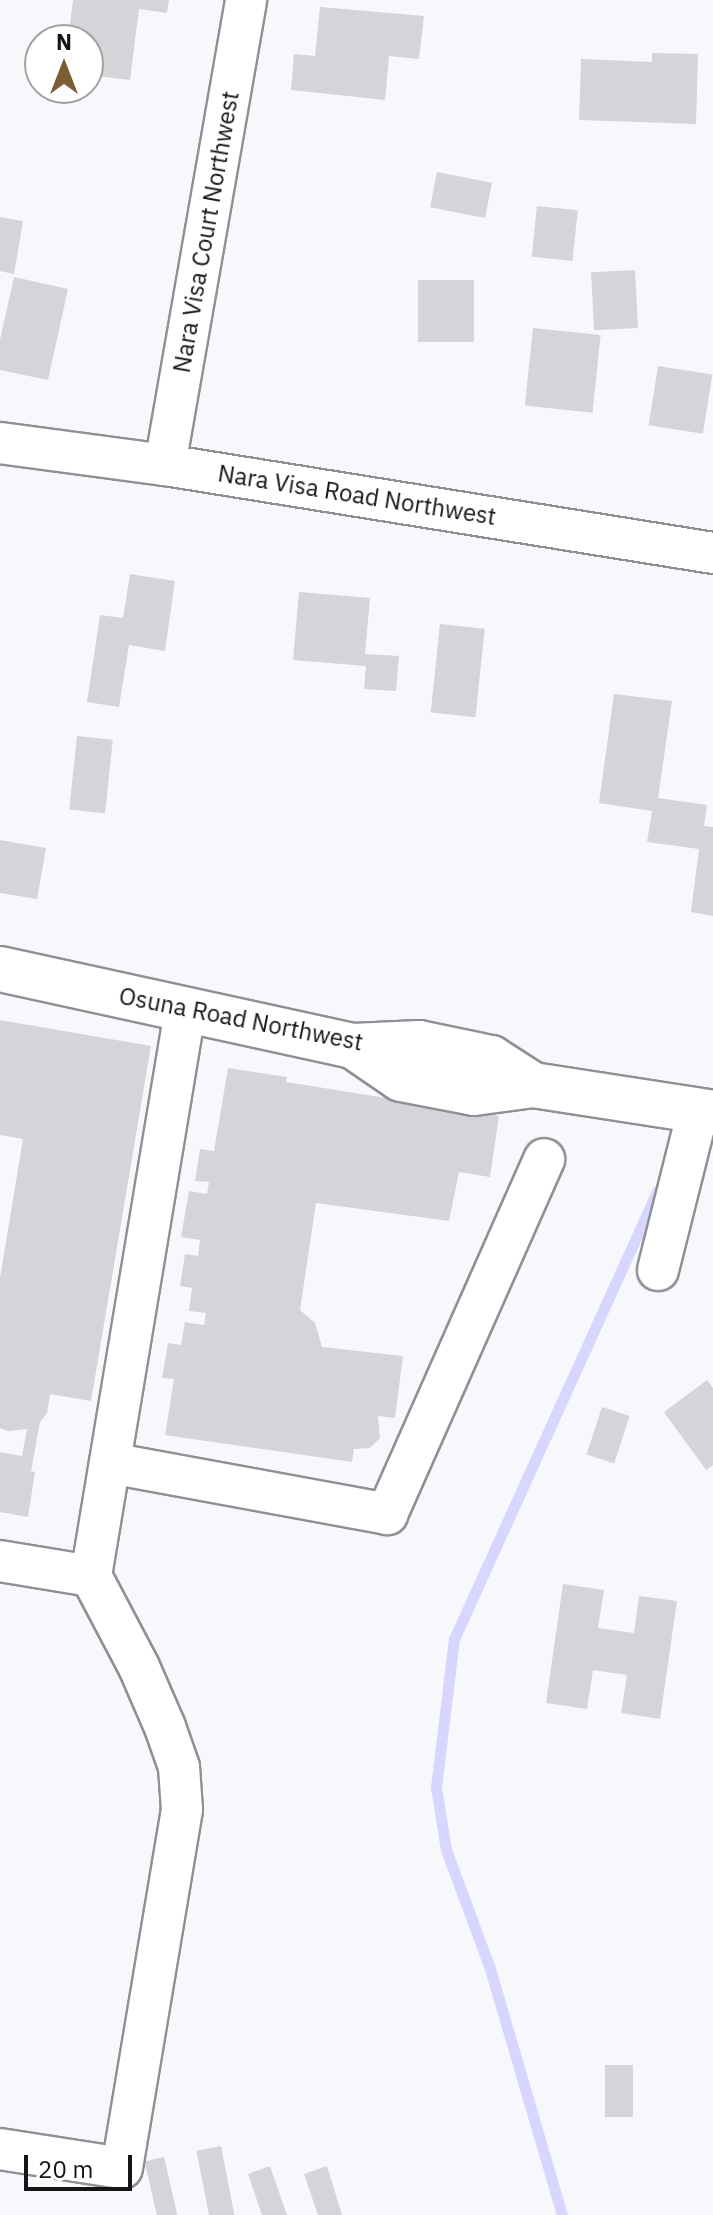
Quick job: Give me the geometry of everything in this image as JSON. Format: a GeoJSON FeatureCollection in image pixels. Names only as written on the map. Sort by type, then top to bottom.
{"type":"FeatureCollection","features":[{"type":"Feature","properties":{"kind":"main road","name":"Osuna Road Northwest"},"geometry":{"type":"LineString","coordinates":[[0,969],[353,1046],[401,1079],[474,1093],[533,1085],[706,1112]]}},
{"type":"Feature","properties":{"kind":"street","name":"Nara Visa Court Northwest"},"geometry":{"type":"LineString","coordinates":[[165,465],[246,0]]}},
{"type":"Feature","properties":{"kind":"street","name":"Nara Visa Road Northwest"},"geometry":{"type":"LineString","coordinates":[[0,443],[165,465],[713,553]]}},
{"type":"Feature","properties":{"kind":"street"},"geometry":{"type":"LineString","coordinates":[[0,2149],[122,2168],[182,1810],[179,1767],[165,1727],[139,1667],[91,1576],[185,1011]]}},
{"type":"Feature","properties":{"kind":"street"},"geometry":{"type":"LineString","coordinates":[[658,1270],[706,1112]]}},
{"type":"Feature","properties":{"kind":"street"},"geometry":{"type":"LineString","coordinates":[[110,1463],[387,1514],[544,1159]]}},
{"type":"Feature","properties":{"kind":"street"},"geometry":{"type":"LineString","coordinates":[[0,1561],[91,1576]]}},
{"type":"Feature","properties":{"kind":"building"},"geometry":{"type":"Polygon","coordinates":[[[73,0],[169,0],[167,13],[139,9],[130,80],[104,77],[104,24],[70,24],[73,0]]]}},
{"type":"Feature","properties":{"kind":"building"},"geometry":{"type":"Polygon","coordinates":[[[320,7],[424,16],[419,59],[389,56],[385,100],[291,90],[294,54],[315,56],[320,7]]]}},
{"type":"Feature","properties":{"kind":"building"},"geometry":{"type":"Polygon","coordinates":[[[652,53],[698,54],[696,124],[579,120],[581,59],[652,62],[652,53]]]}},
{"type":"Feature","properties":{"kind":"building"},"geometry":{"type":"Polygon","coordinates":[[[437,172],[492,183],[485,218],[430,207],[437,172]]]}},
{"type":"Feature","properties":{"kind":"building"},"geometry":{"type":"Polygon","coordinates":[[[537,206],[578,210],[572,261],[532,257],[537,206]]]}},
{"type":"Feature","properties":{"kind":"building"},"geometry":{"type":"Polygon","coordinates":[[[0,217],[23,221],[14,274],[0,271],[0,217]]]}},
{"type":"Feature","properties":{"kind":"building"},"geometry":{"type":"Polygon","coordinates":[[[635,270],[638,328],[594,330],[591,272],[635,270]]]}},
{"type":"Feature","properties":{"kind":"building"},"geometry":{"type":"Polygon","coordinates":[[[14,277],[68,289],[48,380],[0,370],[0,340],[14,277]]]}},
{"type":"Feature","properties":{"kind":"building"},"geometry":{"type":"Polygon","coordinates":[[[418,280],[474,280],[474,342],[418,342],[418,280]]]}},
{"type":"Feature","properties":{"kind":"building"},"geometry":{"type":"Polygon","coordinates":[[[533,328],[601,335],[592,413],[525,406],[533,328]]]}},
{"type":"Feature","properties":{"kind":"building"},"geometry":{"type":"Polygon","coordinates":[[[658,366],[712,375],[703,434],[649,425],[658,366]]]}},
{"type":"Feature","properties":{"kind":"building"},"geometry":{"type":"Polygon","coordinates":[[[130,574],[175,581],[165,651],[129,645],[119,707],[87,702],[100,615],[123,618],[130,574]]]}},
{"type":"Feature","properties":{"kind":"building"},"geometry":{"type":"Polygon","coordinates":[[[299,592],[370,598],[365,654],[399,656],[396,691],[364,689],[366,666],[293,660],[299,592]]]}},
{"type":"Feature","properties":{"kind":"building"},"geometry":{"type":"Polygon","coordinates":[[[440,624],[485,629],[475,717],[431,713],[440,624]]]}},
{"type":"Feature","properties":{"kind":"building"},"geometry":{"type":"Polygon","coordinates":[[[614,694],[672,701],[658,798],[707,805],[704,826],[713,827],[713,916],[691,912],[699,849],[647,842],[652,811],[599,803],[614,694]]]}},
{"type":"Feature","properties":{"kind":"building"},"geometry":{"type":"Polygon","coordinates":[[[77,736],[113,740],[105,813],[69,810],[77,736]]]}},
{"type":"Feature","properties":{"kind":"building"},"geometry":{"type":"Polygon","coordinates":[[[0,840],[46,848],[37,899],[0,893],[0,840]]]}},
{"type":"Feature","properties":{"kind":"building"},"geometry":{"type":"Polygon","coordinates":[[[0,1020],[151,1046],[91,1401],[50,1394],[47,1413],[40,1422],[31,1471],[35,1472],[28,1517],[0,1512],[0,1452],[22,1456],[27,1429],[8,1431],[0,1428],[0,1278],[23,1139],[0,1135],[0,1020]]]}},
{"type":"Feature","properties":{"kind":"building"},"geometry":{"type":"Polygon","coordinates":[[[228,1068],[287,1077],[286,1082],[499,1116],[490,1177],[459,1172],[449,1221],[316,1203],[300,1310],[315,1323],[322,1347],[403,1356],[395,1418],[378,1416],[380,1438],[370,1448],[354,1449],[352,1462],[165,1435],[174,1379],[162,1378],[168,1343],[181,1345],[185,1322],[204,1325],[206,1313],[189,1311],[192,1288],[180,1286],[185,1254],[198,1256],[200,1240],[181,1237],[189,1191],[207,1194],[209,1182],[195,1181],[200,1149],[214,1151],[228,1068]]]}},
{"type":"Feature","properties":{"kind":"building"},"geometry":{"type":"Polygon","coordinates":[[[707,1380],[713,1388],[713,1465],[706,1470],[664,1412],[707,1380]]]}},
{"type":"Feature","properties":{"kind":"building"},"geometry":{"type":"Polygon","coordinates":[[[602,1407],[630,1416],[614,1464],[587,1455],[602,1407]]]}},
{"type":"Feature","properties":{"kind":"building"},"geometry":{"type":"Polygon","coordinates":[[[563,1584],[604,1590],[598,1628],[634,1633],[639,1596],[677,1601],[660,1719],[621,1713],[627,1675],[593,1670],[587,1709],[546,1703],[563,1584]]]}},
{"type":"Feature","properties":{"kind":"building"},"geometry":{"type":"Polygon","coordinates":[[[605,2065],[633,2065],[633,2117],[605,2117],[605,2065]]]}},
{"type":"Feature","properties":{"kind":"building"},"geometry":{"type":"Polygon","coordinates":[[[221,2146],[234,2215],[209,2215],[196,2151],[221,2146]]]}},
{"type":"Feature","properties":{"kind":"building"},"geometry":{"type":"Polygon","coordinates":[[[164,2157],[177,2214],[157,2215],[145,2161],[164,2157]]]}},
{"type":"Feature","properties":{"kind":"building"},"geometry":{"type":"Polygon","coordinates":[[[270,2166],[287,2215],[262,2215],[248,2174],[270,2166]]]}},
{"type":"Feature","properties":{"kind":"building"},"geometry":{"type":"Polygon","coordinates":[[[327,2166],[342,2215],[318,2215],[304,2174],[327,2166]]]}},
{"type":"Feature","properties":{"kind":"waterway"},"geometry":{"type":"LineString","coordinates":[[562,2215],[489,1966],[446,1850],[436,1787],[454,1639],[657,1191]]}}]}
